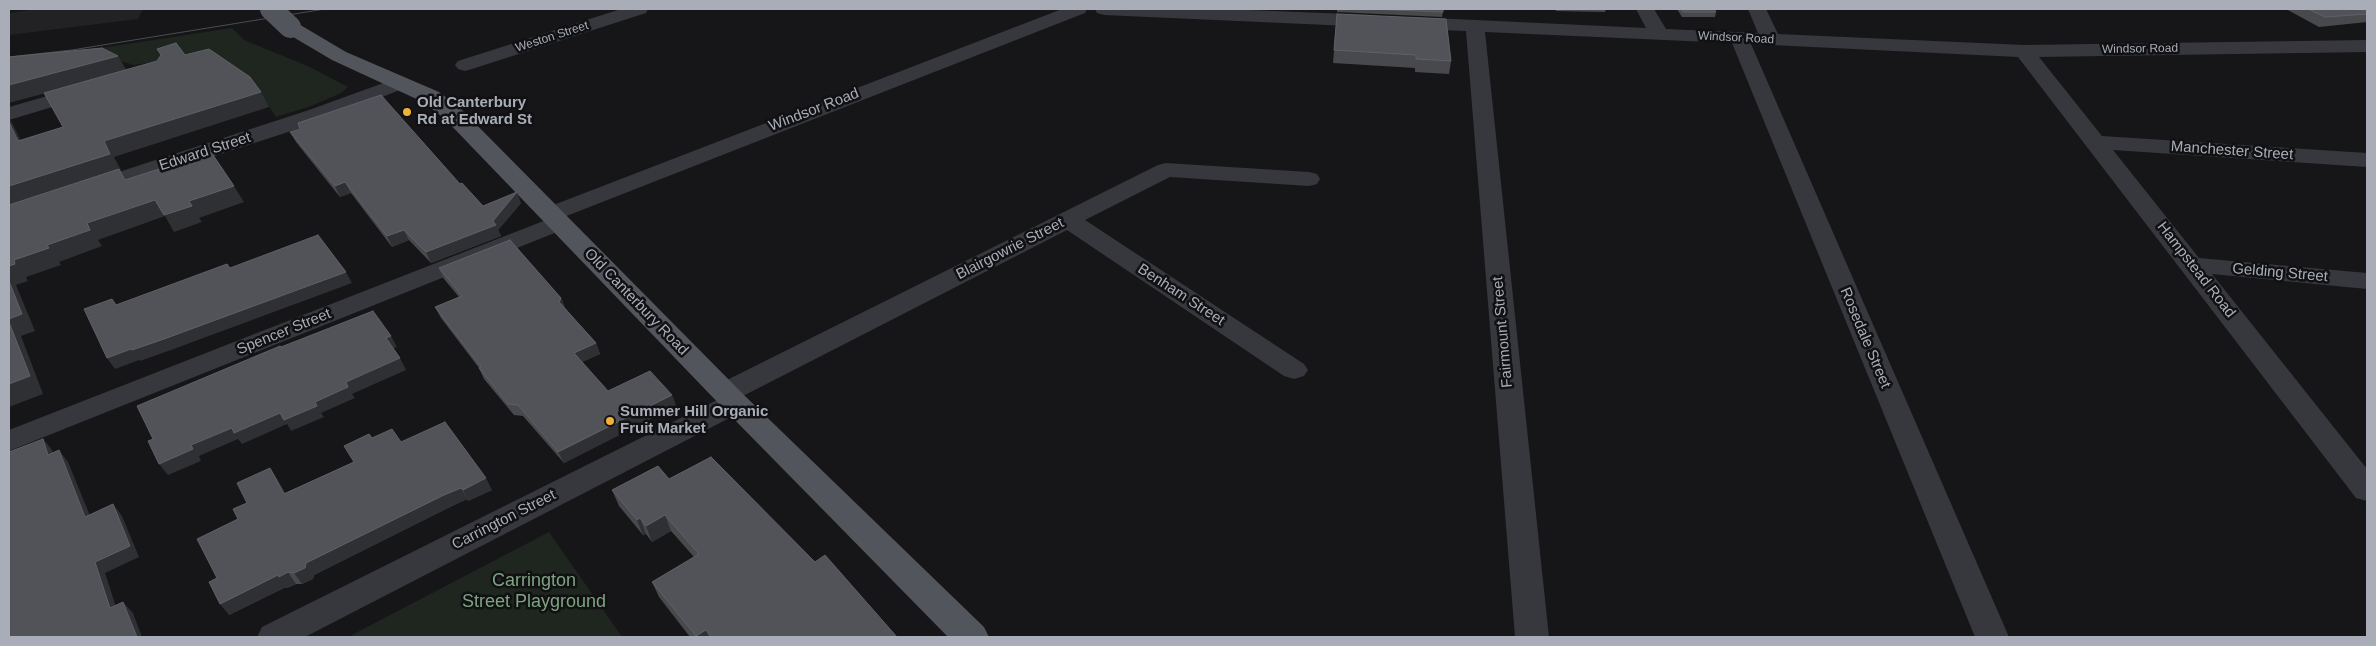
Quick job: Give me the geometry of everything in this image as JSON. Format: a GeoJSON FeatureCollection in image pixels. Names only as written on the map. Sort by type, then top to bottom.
{"type":"FeatureCollection","features":[{"type":"Feature","properties":{"kind":"main road","name":"Old Canterbury Road"},"geometry":{"type":"LineString","coordinates":[[271,9],[290,27],[316,45],[431,98],[453,114],[730,398],[971,637]]}},
{"type":"Feature","properties":{"kind":"street","name":"Weston Street"},"geometry":{"type":"LineString","coordinates":[[465,65],[639,9]]}},
{"type":"Feature","properties":{"kind":"street","name":"Windsor Road"},"geometry":{"type":"LineString","coordinates":[[555,218],[1078,9]]}},
{"type":"Feature","properties":{"kind":"street","name":"Windsor Road"},"geometry":{"type":"LineString","coordinates":[[1104,9],[2024,51],[2367,46]]}},
{"type":"Feature","properties":{"kind":"street"},"geometry":{"type":"LineString","coordinates":[[1645,9],[1660,35]]}},
{"type":"Feature","properties":{"kind":"street"},"geometry":{"type":"LineString","coordinates":[[1757,9],[1771,40]]}},
{"type":"Feature","properties":{"kind":"street","name":"Fairmount Street"},"geometry":{"type":"LineString","coordinates":[[1474,26],[1532,637]]}},
{"type":"Feature","properties":{"kind":"street","name":"Rosedale Street"},"geometry":{"type":"LineString","coordinates":[[1739,38],[1992,637]]}},
{"type":"Feature","properties":{"kind":"street","name":"Hampstead Road"},"geometry":{"type":"LineString","coordinates":[[2024,51],[2367,490]]}},
{"type":"Feature","properties":{"kind":"street","name":"Edward Street"},"geometry":{"type":"LineString","coordinates":[[65,197],[317,116],[400,83]]}},
{"type":"Feature","properties":{"kind":"street"},"geometry":{"type":"LineString","coordinates":[[9,114],[102,86]]}},
{"type":"Feature","properties":{"kind":"street","name":"Manchester Street"},"geometry":{"type":"LineString","coordinates":[[2096,142],[2367,160]]}},
{"type":"Feature","properties":{"kind":"street","name":"Blairgowrie Street"},"geometry":{"type":"LineString","coordinates":[[730,398],[1166,170],[1309,179]]}},
{"type":"Feature","properties":{"kind":"street","name":"Spencer Street"},"geometry":{"type":"LineString","coordinates":[[9,441],[555,218]]}},
{"type":"Feature","properties":{"kind":"street","name":"Benham Street"},"geometry":{"type":"LineString","coordinates":[[1068,220],[1294,370]]}},
{"type":"Feature","properties":{"kind":"street","name":"Gelding Street"},"geometry":{"type":"LineString","coordinates":[[2192,265],[2367,281]]}},
{"type":"Feature","properties":{"kind":"street","name":"Carrington Street"},"geometry":{"type":"LineString","coordinates":[[274,637],[730,398]]}},
{"type":"Feature","properties":{"kind":"shaded area"},"geometry":{"type":"Polygon","coordinates":[[[37,9],[143,9],[138,19],[9,35],[9,13],[37,9]]]}},
{"type":"Feature","properties":{"kind":"green space"},"geometry":{"type":"Polygon","coordinates":[[[232,28],[244,40],[310,67],[348,87],[341,93],[311,106],[276,117],[259,92],[181,58],[134,65],[117,60],[9,71],[9,62],[232,28]]]}},
{"type":"Feature","properties":{"kind":"green space","name":"Carrington Street Playground"},"geometry":{"type":"Polygon","coordinates":[[[549,532],[622,637],[348,637],[549,532]]]}},
{"type":"Feature","properties":{"kind":"building"},"geometry":{"type":"Polygon","coordinates":[[[1368,9],[1443,9],[1443,12],[1368,9]]]}},
{"type":"Feature","properties":{"kind":"building"},"geometry":{"type":"Polygon","coordinates":[[[1681,9],[1714,9],[1716,12],[1683,12],[1681,9]]]}},
{"type":"Feature","properties":{"kind":"building"},"geometry":{"type":"Polygon","coordinates":[[[2308,9],[2367,9],[2367,14],[2325,17],[2308,9]]]}},
{"type":"Feature","properties":{"kind":"building"},"geometry":{"type":"Polygon","coordinates":[[[1337,14],[1446,19],[1451,61],[1416,59],[1416,55],[1334,50],[1337,14]]]}},
{"type":"Feature","properties":{"kind":"building"},"geometry":{"type":"Polygon","coordinates":[[[176,43],[185,55],[209,49],[250,77],[261,92],[104,141],[110,154],[9,186],[9,122],[18,141],[63,127],[44,93],[157,61],[161,55],[157,49],[176,43]]]}},
{"type":"Feature","properties":{"kind":"building"},"geometry":{"type":"Polygon","coordinates":[[[102,48],[118,56],[9,85],[9,57],[102,48]]]}},
{"type":"Feature","properties":{"kind":"building"},"geometry":{"type":"Polygon","coordinates":[[[381,95],[460,184],[462,183],[483,206],[517,192],[493,221],[496,225],[426,252],[404,230],[387,236],[345,182],[335,186],[290,132],[300,129],[298,123],[381,95]]]}},
{"type":"Feature","properties":{"kind":"building"},"geometry":{"type":"Polygon","coordinates":[[[211,152],[234,186],[189,201],[192,206],[164,215],[155,200],[87,223],[90,230],[47,245],[49,248],[14,260],[15,264],[9,266],[9,205],[119,169],[125,180],[211,152]]]}},
{"type":"Feature","properties":{"kind":"building"},"geometry":{"type":"Polygon","coordinates":[[[318,235],[346,272],[107,358],[84,309],[112,299],[116,305],[227,264],[230,268],[318,235]]]}},
{"type":"Feature","properties":{"kind":"building"},"geometry":{"type":"Polygon","coordinates":[[[510,240],[561,298],[559,302],[596,343],[574,353],[608,391],[650,371],[672,395],[558,452],[518,405],[508,404],[479,368],[481,367],[435,307],[462,296],[439,268],[510,240]]]}},
{"type":"Feature","properties":{"kind":"building"},"geometry":{"type":"Polygon","coordinates":[[[9,281],[22,314],[9,319],[9,281]]]}},
{"type":"Feature","properties":{"kind":"building"},"geometry":{"type":"Polygon","coordinates":[[[373,311],[391,336],[386,338],[400,358],[346,382],[348,387],[315,402],[317,406],[284,420],[280,413],[234,433],[232,428],[191,445],[193,449],[159,464],[148,441],[153,439],[137,406],[280,346],[373,311]]]}},
{"type":"Feature","properties":{"kind":"building"},"geometry":{"type":"Polygon","coordinates":[[[9,322],[30,376],[9,384],[10,345],[9,322]]]}},
{"type":"Feature","properties":{"kind":"building"},"geometry":{"type":"Polygon","coordinates":[[[445,422],[486,478],[463,490],[461,488],[444,495],[306,563],[305,568],[294,573],[288,572],[279,577],[278,575],[220,604],[209,582],[217,578],[197,539],[238,519],[233,509],[247,503],[237,483],[270,468],[284,494],[354,462],[344,446],[369,434],[372,438],[392,429],[401,442],[445,422]]]}},
{"type":"Feature","properties":{"kind":"building"},"geometry":{"type":"Polygon","coordinates":[[[43,439],[48,455],[59,450],[85,517],[113,504],[130,546],[95,562],[110,608],[123,602],[137,637],[9,637],[9,452],[43,439]]]}},
{"type":"Feature","properties":{"kind":"building"},"geometry":{"type":"Polygon","coordinates":[[[711,457],[815,562],[825,555],[897,637],[712,637],[706,630],[696,636],[652,582],[699,554],[665,515],[646,526],[640,518],[637,520],[612,490],[658,466],[669,479],[711,457]]]}},
{"type":"Feature","properties":{"kind":"tram line"},"geometry":{"type":"LineString","coordinates":[[9,57],[72,50],[325,9]]}},
{"type":"Feature","properties":{"kind":"place","name":"Old Canterbury Rd at Edward St"},"geometry":{"type":"Point","coordinates":[407,112]}},
{"type":"Feature","properties":{"kind":"place","name":"Summer Hill Organic Fruit Market"},"geometry":{"type":"Point","coordinates":[610,421]}}]}
